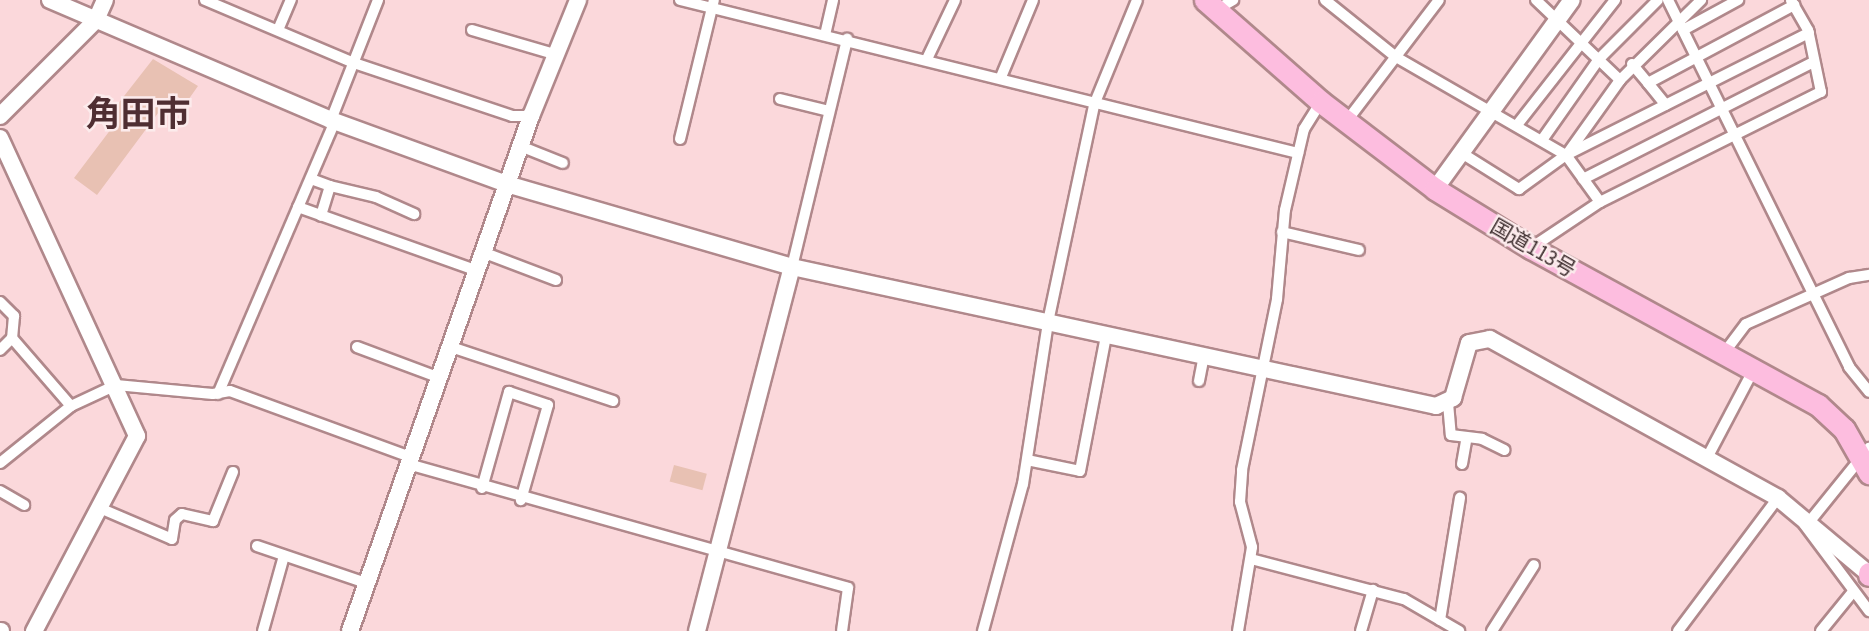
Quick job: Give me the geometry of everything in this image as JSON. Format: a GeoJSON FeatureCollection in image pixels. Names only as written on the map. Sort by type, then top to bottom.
{"type":"FeatureCollection","features":[{"type":"Feature","properties":{"kind":"highway","name":"国道113号"},"geometry":{"type":"LineString","coordinates":[[1218,3],[1321,102],[1435,189],[1531,248],[1827,411],[1867,459]]}},
{"type":"Feature","properties":{"kind":"street"},"geometry":{"type":"LineString","coordinates":[[50,0],[333,120],[510,185],[792,267],[1436,406],[1448,403]]}},
{"type":"Feature","properties":{"kind":"street"},"geometry":{"type":"LineString","coordinates":[[0,116],[96,20],[105,0]]}},
{"type":"Feature","properties":{"kind":"street"},"geometry":{"type":"LineString","coordinates":[[205,0],[354,62],[512,116],[531,116]]}},
{"type":"Feature","properties":{"kind":"street"},"geometry":{"type":"LineString","coordinates":[[278,30],[291,0]]}},
{"type":"Feature","properties":{"kind":"street"},"geometry":{"type":"LineString","coordinates":[[218,394],[311,179],[378,0]]}},
{"type":"Feature","properties":{"kind":"street"},"geometry":{"type":"LineString","coordinates":[[350,631],[363,582],[510,185],[520,146],[554,54],[578,0]]}},
{"type":"Feature","properties":{"kind":"street"},"geometry":{"type":"LineString","coordinates":[[680,0],[713,4],[825,35],[1001,77],[1094,105],[1298,153]]}},
{"type":"Feature","properties":{"kind":"street"},"geometry":{"type":"LineString","coordinates":[[825,35],[833,0]]}},
{"type":"Feature","properties":{"kind":"street"},"geometry":{"type":"LineString","coordinates":[[927,59],[955,0]]}},
{"type":"Feature","properties":{"kind":"street"},"geometry":{"type":"LineString","coordinates":[[1001,77],[1033,0]]}},
{"type":"Feature","properties":{"kind":"street"},"geometry":{"type":"LineString","coordinates":[[983,631],[1027,460],[1048,322],[1094,105],[1137,0]]}},
{"type":"Feature","properties":{"kind":"street"},"geometry":{"type":"LineString","coordinates":[[1325,0],[1396,57],[1566,155],[1600,202]]}},
{"type":"Feature","properties":{"kind":"street"},"geometry":{"type":"LineString","coordinates":[[1346,122],[1439,0]]}},
{"type":"Feature","properties":{"kind":"street"},"geometry":{"type":"LineString","coordinates":[[1535,0],[1620,80]]}},
{"type":"Feature","properties":{"kind":"street"},"geometry":{"type":"LineString","coordinates":[[1435,189],[1572,0]]}},
{"type":"Feature","properties":{"kind":"street"},"geometry":{"type":"LineString","coordinates":[[1517,125],[1580,41],[1615,0]]}},
{"type":"Feature","properties":{"kind":"street"},"geometry":{"type":"LineString","coordinates":[[1542,140],[1599,59],[1658,0]]}},
{"type":"Feature","properties":{"kind":"street"},"geometry":{"type":"LineString","coordinates":[[1668,0],[1737,134],[1849,367],[1869,392]]}},
{"type":"Feature","properties":{"kind":"street"},"geometry":{"type":"LineString","coordinates":[[1566,155],[1632,64],[1678,18],[1701,0]]}},
{"type":"Feature","properties":{"kind":"street"},"geometry":{"type":"LineString","coordinates":[[1683,30],[1738,0]]}},
{"type":"Feature","properties":{"kind":"street"},"geometry":{"type":"LineString","coordinates":[[1531,248],[1600,202],[1821,92],[1809,33],[1793,2],[1648,83]]}},
{"type":"Feature","properties":{"kind":"street"},"geometry":{"type":"LineString","coordinates":[[680,139],[713,4]]}},
{"type":"Feature","properties":{"kind":"street"},"geometry":{"type":"LineString","coordinates":[[472,30],[554,54]]}},
{"type":"Feature","properties":{"kind":"street"},"geometry":{"type":"LineString","coordinates":[[1460,152],[1519,189],[1566,155],[1809,33]]}},
{"type":"Feature","properties":{"kind":"street"},"geometry":{"type":"LineString","coordinates":[[697,631],[792,267],[847,39]]}},
{"type":"Feature","properties":{"kind":"street"},"geometry":{"type":"LineString","coordinates":[[1583,179],[1814,62]]}},
{"type":"Feature","properties":{"kind":"street"},"geometry":{"type":"LineString","coordinates":[[1632,64],[1666,105]]}},
{"type":"Feature","properties":{"kind":"street"},"geometry":{"type":"LineString","coordinates":[[779,99],[830,111]]}},
{"type":"Feature","properties":{"kind":"street"},"geometry":{"type":"LineString","coordinates":[[1238,631],[1251,559],[1239,490],[1277,299],[1282,232],[1298,153],[1304,128],[1321,102]]}},
{"type":"Feature","properties":{"kind":"street"},"geometry":{"type":"LineString","coordinates":[[0,138],[116,384],[137,441],[34,631]]}},
{"type":"Feature","properties":{"kind":"street"},"geometry":{"type":"LineString","coordinates":[[520,146],[563,163]]}},
{"type":"Feature","properties":{"kind":"street"},"geometry":{"type":"LineString","coordinates":[[311,179],[376,197],[414,214]]}},
{"type":"Feature","properties":{"kind":"street"},"geometry":{"type":"LineString","coordinates":[[321,216],[330,186]]}},
{"type":"Feature","properties":{"kind":"street"},"geometry":{"type":"LineString","coordinates":[[298,207],[478,271]]}},
{"type":"Feature","properties":{"kind":"street"},"geometry":{"type":"LineString","coordinates":[[1282,232],[1359,250]]}},
{"type":"Feature","properties":{"kind":"street"},"geometry":{"type":"LineString","coordinates":[[485,253],[556,280]]}},
{"type":"Feature","properties":{"kind":"street"},"geometry":{"type":"LineString","coordinates":[[1724,353],[1746,324],[1813,294],[1869,275]]}},
{"type":"Feature","properties":{"kind":"street"},"geometry":{"type":"LineString","coordinates":[[0,302],[14,316],[12,338],[0,351]]}},
{"type":"Feature","properties":{"kind":"street"},"geometry":{"type":"LineString","coordinates":[[1027,460],[1080,471],[1106,336]]}},
{"type":"Feature","properties":{"kind":"street"},"geometry":{"type":"LineString","coordinates":[[12,338],[71,405]]}},
{"type":"Feature","properties":{"kind":"street"},"geometry":{"type":"LineString","coordinates":[[1505,450],[1451,435],[1448,403],[1469,343],[1490,339],[1779,498],[1869,574]]}},
{"type":"Feature","properties":{"kind":"street"},"geometry":{"type":"LineString","coordinates":[[357,347],[440,378]]}},
{"type":"Feature","properties":{"kind":"street"},"geometry":{"type":"LineString","coordinates":[[451,347],[613,401]]}},
{"type":"Feature","properties":{"kind":"street"},"geometry":{"type":"LineString","coordinates":[[1199,381],[1204,356]]}},
{"type":"Feature","properties":{"kind":"street"},"geometry":{"type":"LineString","coordinates":[[1707,458],[1754,369]]}},
{"type":"Feature","properties":{"kind":"street"},"geometry":{"type":"LineString","coordinates":[[0,463],[71,405],[116,384],[218,394],[230,391],[280,405],[409,461],[482,488],[848,588],[842,631]]}},
{"type":"Feature","properties":{"kind":"street"},"geometry":{"type":"LineString","coordinates":[[482,488],[509,392],[548,405],[520,500]]}},
{"type":"Feature","properties":{"kind":"street"},"geometry":{"type":"LineString","coordinates":[[1462,464],[1466,437]]}},
{"type":"Feature","properties":{"kind":"street"},"geometry":{"type":"LineString","coordinates":[[1804,517],[1867,459]]}},
{"type":"Feature","properties":{"kind":"street"},"geometry":{"type":"LineString","coordinates":[[102,509],[172,539],[175,520],[182,514],[213,521],[233,472]]}},
{"type":"Feature","properties":{"kind":"street"},"geometry":{"type":"LineString","coordinates":[[0,491],[24,505]]}},
{"type":"Feature","properties":{"kind":"street"},"geometry":{"type":"LineString","coordinates":[[1440,620],[1460,498]]}},
{"type":"Feature","properties":{"kind":"street"},"geometry":{"type":"LineString","coordinates":[[1681,630],[1779,498]]}},
{"type":"Feature","properties":{"kind":"street"},"geometry":{"type":"LineString","coordinates":[[1804,517],[1852,593],[1869,611]]}},
{"type":"Feature","properties":{"kind":"street"},"geometry":{"type":"LineString","coordinates":[[257,547],[363,582]]}},
{"type":"Feature","properties":{"kind":"street"},"geometry":{"type":"LineString","coordinates":[[263,631],[284,556]]}},
{"type":"Feature","properties":{"kind":"street"},"geometry":{"type":"LineString","coordinates":[[1251,559],[1404,598],[1459,631]]}},
{"type":"Feature","properties":{"kind":"street"},"geometry":{"type":"LineString","coordinates":[[1492,631],[1534,565]]}},
{"type":"Feature","properties":{"kind":"street"},"geometry":{"type":"LineString","coordinates":[[1361,631],[1373,590]]}},
{"type":"Feature","properties":{"kind":"street"},"geometry":{"type":"LineString","coordinates":[[1821,631],[1852,593]]}},
{"type":"Feature","properties":{"kind":"building"},"geometry":{"type":"Polygon","coordinates":[[[153,59],[198,86],[186,103],[173,93],[97,195],[74,178],[111,129],[103,123],[153,59]]]}},
{"type":"Feature","properties":{"kind":"building"},"geometry":{"type":"Polygon","coordinates":[[[674,465],[707,474],[702,490],[670,481],[674,465]]]}},
{"type":"Feature","properties":{"kind":"district","name":"角田市"},"geometry":{"type":"Point","coordinates":[138,115]}}]}
